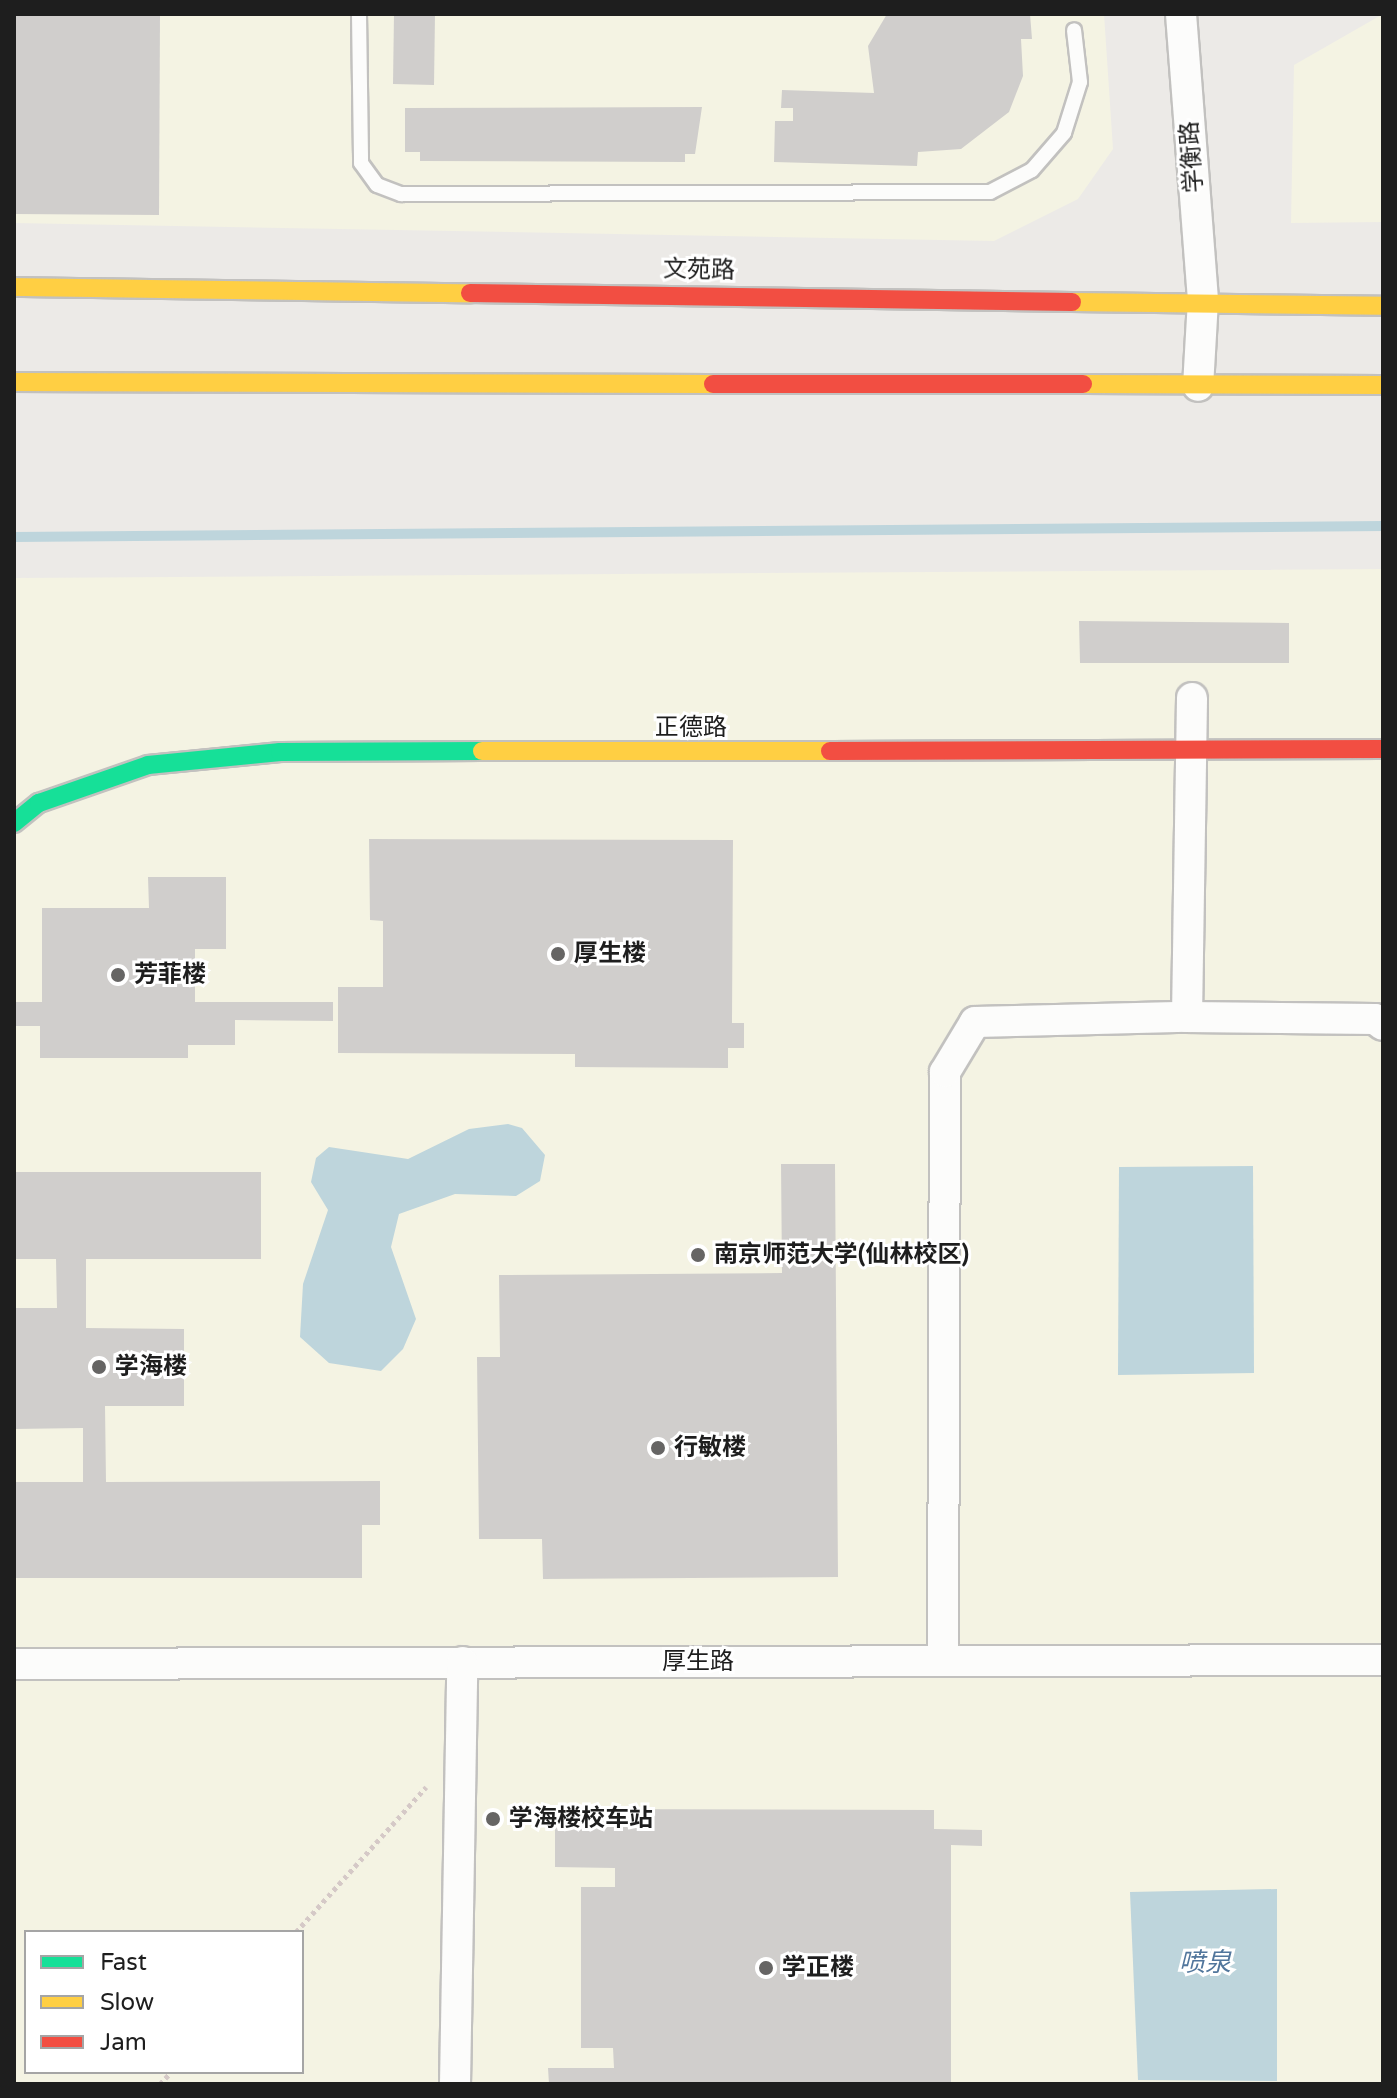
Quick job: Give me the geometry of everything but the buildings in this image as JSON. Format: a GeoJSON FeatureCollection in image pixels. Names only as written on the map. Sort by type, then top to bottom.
{"type":"FeatureCollection","features":[{"type":"Feature","properties":{"kind":"main road","name":"文苑路"},"geometry":{"type":"LineString","coordinates":[[14,287],[1203,300],[1383,306]]}},
{"type":"Feature","properties":{"kind":"main road"},"geometry":{"type":"LineString","coordinates":[[14,382],[1383,385]]}},
{"type":"Feature","properties":{"kind":"main road","name":"正德路"},"geometry":{"type":"LineString","coordinates":[[14,823],[39,803],[148,765],[280,752],[1383,749]]}},
{"type":"Feature","properties":{"kind":"street","name":"学衡路"},"geometry":{"type":"LineString","coordinates":[[1181,14],[1203,300],[1198,386]]}},
{"type":"Feature","properties":{"kind":"street"},"geometry":{"type":"LineString","coordinates":[[1187,1017],[1192,698]]}},
{"type":"Feature","properties":{"kind":"street"},"geometry":{"type":"LineString","coordinates":[[943,1661],[945,1072],[975,1022],[1187,1017],[1375,1019],[1383,1025]]}},
{"type":"Feature","properties":{"kind":"street","name":"厚生路"},"geometry":{"type":"LineString","coordinates":[[14,1664],[1383,1660]]}},
{"type":"Feature","properties":{"kind":"street"},"geometry":{"type":"LineString","coordinates":[[455,2084],[462,1662]]}},
{"type":"Feature","properties":{"kind":"lane"},"geometry":{"type":"LineString","coordinates":[[359,14],[361,163],[377,185],[401,194],[990,192],[1032,170],[1064,133],[1080,82],[1074,30]]}},
{"type":"Feature","properties":{"kind":"path"},"geometry":{"type":"LineString","coordinates":[[298,1930],[461,1749]]}},
{"type":"Feature","properties":{"kind":"shaded area"},"geometry":{"type":"Polygon","coordinates":[[[14,14],[1104,14],[1113,149],[1078,199],[994,241],[14,223],[14,14]]]}},
{"type":"Feature","properties":{"kind":"shaded area"},"geometry":{"type":"Polygon","coordinates":[[[1383,14],[1383,222],[1291,223],[1294,65],[1383,14]]]}},
{"type":"Feature","properties":{"kind":"shaded area","name":"南京师范大学(仙林校区)"},"geometry":{"type":"Polygon","coordinates":[[[1383,569],[1383,2084],[14,2084],[14,578],[1383,569]]]}},
{"type":"Feature","properties":{"kind":"water"},"geometry":{"type":"Polygon","coordinates":[[[508,1124],[522,1128],[545,1155],[540,1181],[516,1196],[455,1194],[399,1214],[391,1247],[416,1319],[403,1349],[381,1371],[329,1363],[300,1337],[303,1284],[328,1210],[311,1182],[316,1158],[329,1147],[408,1159],[469,1129],[508,1124]]]}},
{"type":"Feature","properties":{"kind":"water"},"geometry":{"type":"Polygon","coordinates":[[[1253,1166],[1254,1373],[1118,1375],[1119,1167],[1253,1166]]]}},
{"type":"Feature","properties":{"kind":"water","name":"喷泉"},"geometry":{"type":"Polygon","coordinates":[[[1277,1889],[1277,2081],[1138,2080],[1130,1892],[1277,1889]]]}},
{"type":"Feature","properties":{"kind":"waterway"},"geometry":{"type":"LineString","coordinates":[[14,537],[1383,526]]}},
{"type":"Feature","properties":{"kind":"traffic: fast"},"geometry":{"type":"LineString","coordinates":[[14,823],[39,803],[148,765],[280,752],[482,751]]}},
{"type":"Feature","properties":{"kind":"traffic: slow"},"geometry":{"type":"LineString","coordinates":[[14,287],[470,293]]}},
{"type":"Feature","properties":{"kind":"traffic: slow"},"geometry":{"type":"LineString","coordinates":[[1072,302],[1383,306]]}},
{"type":"Feature","properties":{"kind":"traffic: slow"},"geometry":{"type":"LineString","coordinates":[[14,382],[713,384]]}},
{"type":"Feature","properties":{"kind":"traffic: slow"},"geometry":{"type":"LineString","coordinates":[[1083,384],[1383,385]]}},
{"type":"Feature","properties":{"kind":"traffic: slow"},"geometry":{"type":"LineString","coordinates":[[482,751],[830,751]]}},
{"type":"Feature","properties":{"kind":"traffic: jam"},"geometry":{"type":"LineString","coordinates":[[470,293],[1072,302]]}},
{"type":"Feature","properties":{"kind":"traffic: jam"},"geometry":{"type":"LineString","coordinates":[[713,384],[1083,384]]}},
{"type":"Feature","properties":{"kind":"traffic: jam"},"geometry":{"type":"LineString","coordinates":[[830,751],[1383,749]]}},
{"type":"Feature","properties":{"kind":"place","name":"厚生楼"},"geometry":{"type":"Point","coordinates":[558,954]}},
{"type":"Feature","properties":{"kind":"place","name":"芳菲楼"},"geometry":{"type":"Point","coordinates":[118,975]}},
{"type":"Feature","properties":{"kind":"place","name":"南京师范大学(仙林校区)"},"geometry":{"type":"Point","coordinates":[698,1255]}},
{"type":"Feature","properties":{"kind":"place","name":"学海楼"},"geometry":{"type":"Point","coordinates":[99,1367]}},
{"type":"Feature","properties":{"kind":"place","name":"行敏楼"},"geometry":{"type":"Point","coordinates":[658,1448]}},
{"type":"Feature","properties":{"kind":"place","name":"学海楼校车站"},"geometry":{"type":"Point","coordinates":[493,1819]}},
{"type":"Feature","properties":{"kind":"place","name":"学正楼"},"geometry":{"type":"Point","coordinates":[766,1968]}}]}
